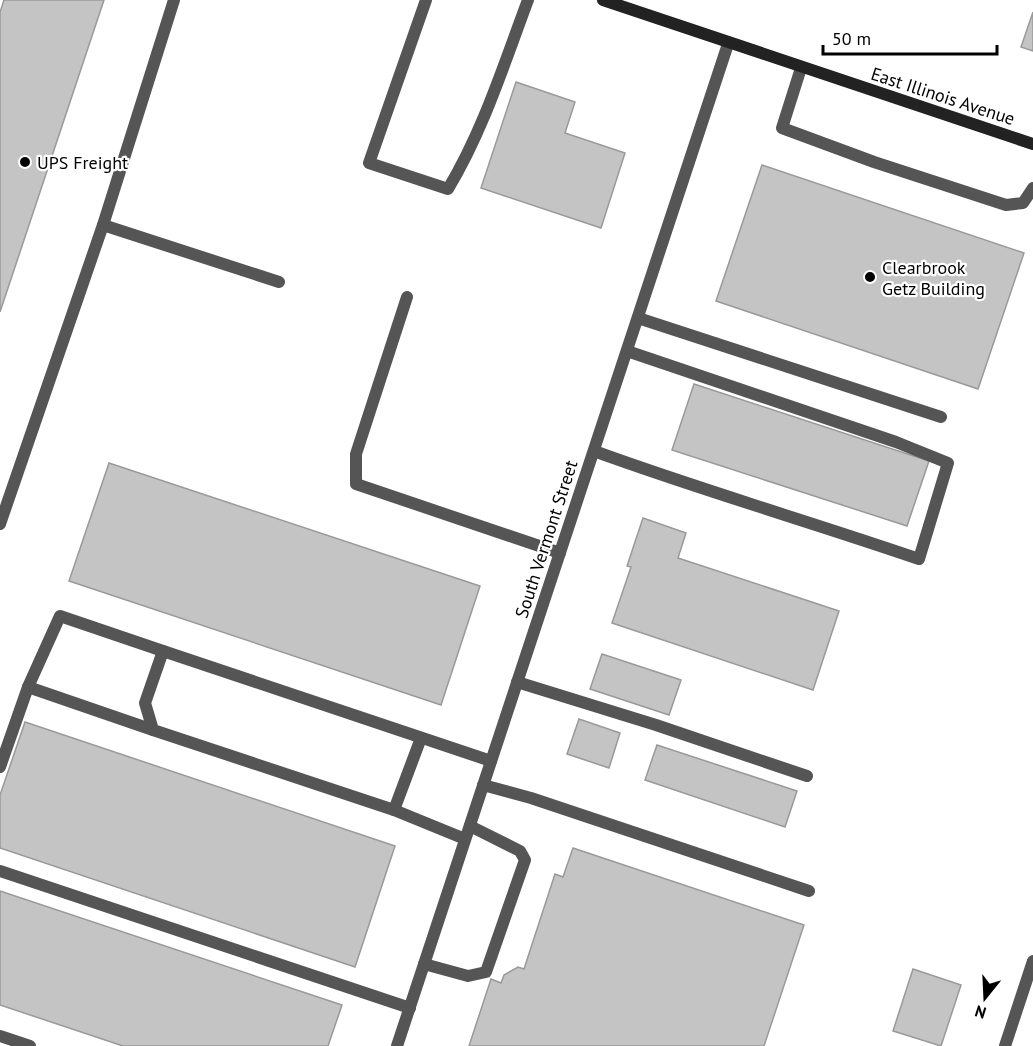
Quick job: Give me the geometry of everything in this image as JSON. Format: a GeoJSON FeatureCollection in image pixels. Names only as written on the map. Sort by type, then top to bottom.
{"type":"FeatureCollection","features":[{"type":"Feature","properties":{"kind":"main road","name":"East Illinois Avenue"},"geometry":{"type":"LineString","coordinates":[[603,0],[728,44],[1033,144]]}},
{"type":"Feature","properties":{"kind":"street"},"geometry":{"type":"LineString","coordinates":[[0,524],[103,225],[174,0]]}},
{"type":"Feature","properties":{"kind":"street"},"geometry":{"type":"LineString","coordinates":[[426,0],[369,163],[448,189],[464,163],[499,80],[528,0]]}},
{"type":"Feature","properties":{"kind":"street","name":"South Vermont Street"},"geometry":{"type":"LineString","coordinates":[[397,1046],[728,44]]}},
{"type":"Feature","properties":{"kind":"street"},"geometry":{"type":"LineString","coordinates":[[801,68],[782,128],[874,162],[1005,205],[1023,203],[1033,189]]}},
{"type":"Feature","properties":{"kind":"street"},"geometry":{"type":"LineString","coordinates":[[103,225],[279,282]]}},
{"type":"Feature","properties":{"kind":"street"},"geometry":{"type":"LineString","coordinates":[[407,297],[356,454],[356,484],[560,553]]}},
{"type":"Feature","properties":{"kind":"street"},"geometry":{"type":"LineString","coordinates":[[638,318],[941,417]]}},
{"type":"Feature","properties":{"kind":"street"},"geometry":{"type":"LineString","coordinates":[[594,451],[673,480],[826,527],[919,559],[948,464],[896,442],[627,351]]}},
{"type":"Feature","properties":{"kind":"street"},"geometry":{"type":"LineString","coordinates":[[0,767],[28,687],[60,616],[491,761]]}},
{"type":"Feature","properties":{"kind":"street"},"geometry":{"type":"LineString","coordinates":[[153,730],[145,703],[163,651]]}},
{"type":"Feature","properties":{"kind":"street"},"geometry":{"type":"LineString","coordinates":[[517,682],[656,725],[807,776]]}},
{"type":"Feature","properties":{"kind":"street"},"geometry":{"type":"LineString","coordinates":[[28,687],[394,810],[465,839]]}},
{"type":"Feature","properties":{"kind":"street"},"geometry":{"type":"LineString","coordinates":[[394,810],[421,738]]}},
{"type":"Feature","properties":{"kind":"street"},"geometry":{"type":"LineString","coordinates":[[483,785],[531,798],[809,891]]}},
{"type":"Feature","properties":{"kind":"street"},"geometry":{"type":"LineString","coordinates":[[424,964],[468,976],[486,972],[525,860],[520,850],[470,826]]}},
{"type":"Feature","properties":{"kind":"street"},"geometry":{"type":"LineString","coordinates":[[0,871],[410,1008]]}},
{"type":"Feature","properties":{"kind":"street"},"geometry":{"type":"LineString","coordinates":[[1005,1046],[1033,961]]}},
{"type":"Feature","properties":{"kind":"street"},"geometry":{"type":"LineString","coordinates":[[0,1036],[30,1046]]}},
{"type":"Feature","properties":{"kind":"building","name":"UPS Freight"},"geometry":{"type":"Polygon","coordinates":[[[4,0],[104,0],[0,312],[0,12],[4,0]]]}},
{"type":"Feature","properties":{"kind":"building"},"geometry":{"type":"Polygon","coordinates":[[[1033,12],[1033,51],[1021,47],[1033,12]]]}},
{"type":"Feature","properties":{"kind":"building"},"geometry":{"type":"Polygon","coordinates":[[[516,82],[575,102],[565,133],[625,153],[601,228],[481,188],[516,82]]]}},
{"type":"Feature","properties":{"kind":"building","name":"Clearbrook Getz Building"},"geometry":{"type":"Polygon","coordinates":[[[762,165],[1024,253],[978,389],[716,301],[762,165]]]}},
{"type":"Feature","properties":{"kind":"building"},"geometry":{"type":"Polygon","coordinates":[[[694,384],[929,461],[907,526],[672,450],[694,384]]]}},
{"type":"Feature","properties":{"kind":"building"},"geometry":{"type":"Polygon","coordinates":[[[109,463],[480,586],[441,705],[69,581],[109,463]]]}},
{"type":"Feature","properties":{"kind":"building"},"geometry":{"type":"Polygon","coordinates":[[[643,518],[686,533],[678,558],[839,611],[813,690],[612,623],[631,567],[627,566],[643,518]]]}},
{"type":"Feature","properties":{"kind":"building"},"geometry":{"type":"Polygon","coordinates":[[[602,654],[681,680],[669,715],[590,689],[602,654]]]}},
{"type":"Feature","properties":{"kind":"building"},"geometry":{"type":"Polygon","coordinates":[[[579,719],[620,733],[609,768],[567,754],[579,719]]]}},
{"type":"Feature","properties":{"kind":"building"},"geometry":{"type":"Polygon","coordinates":[[[25,722],[395,846],[355,967],[0,848],[0,795],[25,722]]]}},
{"type":"Feature","properties":{"kind":"building"},"geometry":{"type":"Polygon","coordinates":[[[657,745],[797,791],[785,827],[645,780],[657,745]]]}},
{"type":"Feature","properties":{"kind":"building"},"geometry":{"type":"Polygon","coordinates":[[[573,848],[804,925],[764,1046],[469,1046],[491,979],[501,983],[504,975],[518,967],[524,969],[555,874],[563,877],[573,848]]]}},
{"type":"Feature","properties":{"kind":"building"},"geometry":{"type":"Polygon","coordinates":[[[0,891],[342,1005],[328,1046],[123,1046],[0,1005],[0,891]]]}},
{"type":"Feature","properties":{"kind":"building"},"geometry":{"type":"Polygon","coordinates":[[[913,969],[961,985],[941,1046],[893,1031],[913,969]]]}},
{"type":"Feature","properties":{"kind":"place","name":"UPS Freight"},"geometry":{"type":"Point","coordinates":[25,162]}},
{"type":"Feature","properties":{"kind":"place","name":"Clearbrook Getz Building"},"geometry":{"type":"Point","coordinates":[870,277]}}]}
